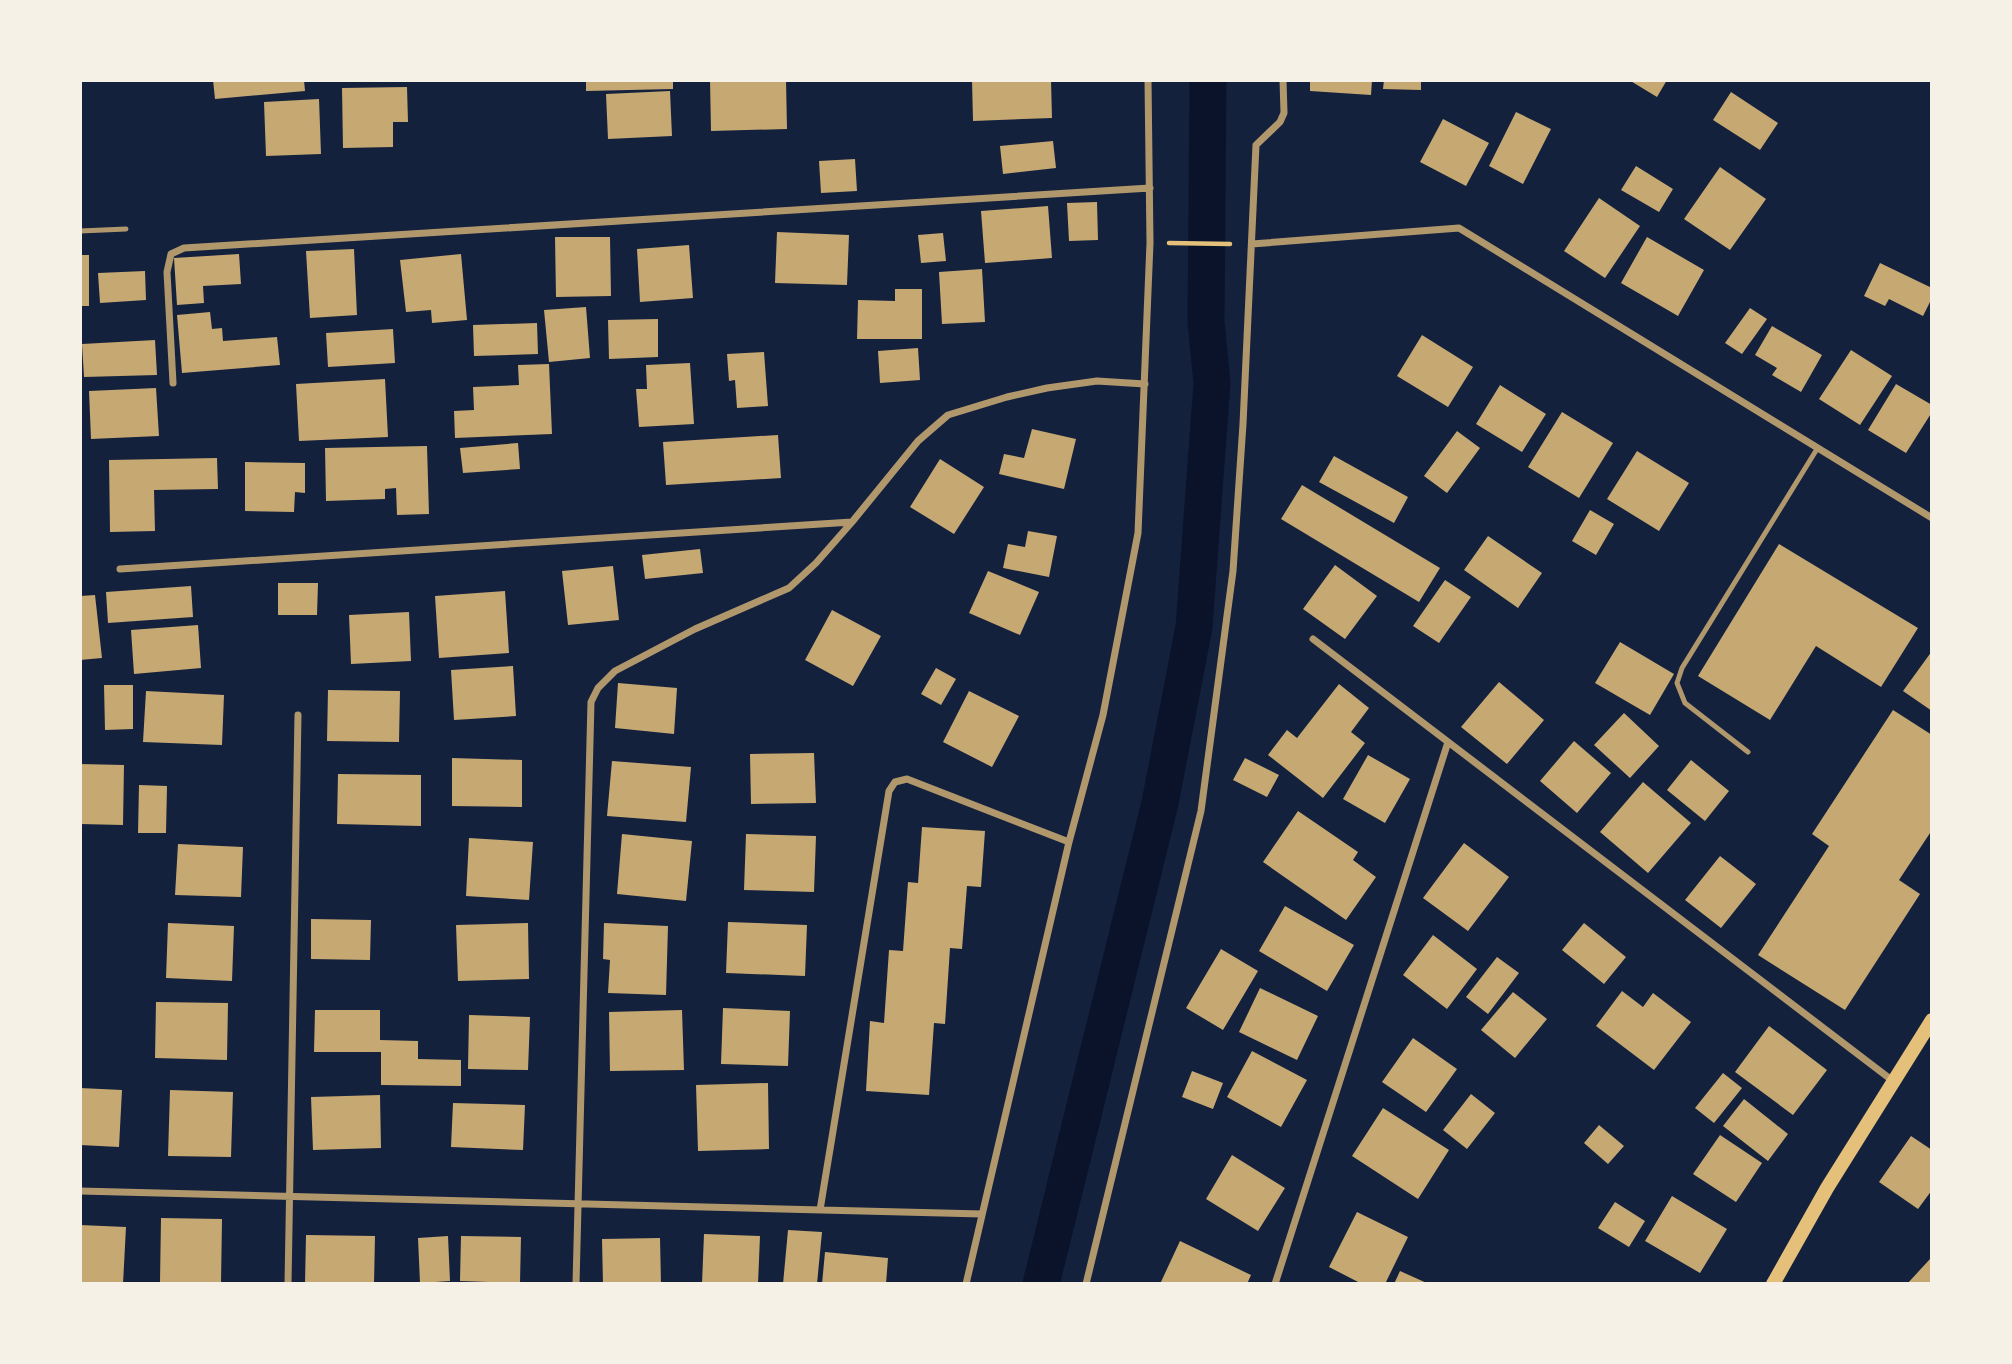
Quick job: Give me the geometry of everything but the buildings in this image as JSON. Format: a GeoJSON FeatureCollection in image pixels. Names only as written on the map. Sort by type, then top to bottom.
{"type":"FeatureCollection","features":[{"type":"Feature","properties":{"kind":"main road"},"geometry":{"type":"LineString","coordinates":[[1773,1283],[1827,1188],[1931,1020]]}},
{"type":"Feature","properties":{"kind":"street"},"geometry":{"type":"LineString","coordinates":[[966,1283],[1069,842],[1103,715],[1138,533],[1150,187],[1149,80]]}},
{"type":"Feature","properties":{"kind":"street"},"geometry":{"type":"LineString","coordinates":[[1086,1283],[1201,811],[1233,571],[1256,145],[1280,122],[1284,113],[1283,80]]}},
{"type":"Feature","properties":{"kind":"street"},"geometry":{"type":"LineString","coordinates":[[173,383],[167,272],[171,254],[184,248],[1150,187]]}},
{"type":"Feature","properties":{"kind":"street"},"geometry":{"type":"LineString","coordinates":[[1252,244],[1460,228],[1931,517]]}},
{"type":"Feature","properties":{"kind":"street"},"geometry":{"type":"LineString","coordinates":[[576,1283],[591,702],[598,688],[615,671],[695,629],[789,587],[816,563],[918,441],[948,415],[1047,388],[1097,381],[1145,384]]}},
{"type":"Feature","properties":{"kind":"street"},"geometry":{"type":"LineString","coordinates":[[120,569],[852,522]]}},
{"type":"Feature","properties":{"kind":"street"},"geometry":{"type":"LineString","coordinates":[[1313,639],[1893,1081]]}},
{"type":"Feature","properties":{"kind":"street"},"geometry":{"type":"LineString","coordinates":[[288,1283],[298,715]]}},
{"type":"Feature","properties":{"kind":"street"},"geometry":{"type":"LineString","coordinates":[[1275,1283],[1448,742]]}},
{"type":"Feature","properties":{"kind":"street"},"geometry":{"type":"LineString","coordinates":[[820,1210],[889,791],[895,782],[906,779],[1069,842]]}},
{"type":"Feature","properties":{"kind":"street"},"geometry":{"type":"LineString","coordinates":[[80,1191],[982,1214]]}},
{"type":"Feature","properties":{"kind":"lane"},"geometry":{"type":"LineString","coordinates":[[80,231],[126,229]]}},
{"type":"Feature","properties":{"kind":"lane"},"geometry":{"type":"LineString","coordinates":[[1748,752],[1685,702],[1677,683],[1682,668],[1817,449]]}},
{"type":"Feature","properties":{"kind":"path"},"geometry":{"type":"LineString","coordinates":[[1170,243],[1232,244]]}},
{"type":"Feature","properties":{"kind":"waterway"},"geometry":{"type":"LineString","coordinates":[[1041,1284],[1160,803],[1194,627],[1212,383],[1206,322],[1208,80]]}}]}
